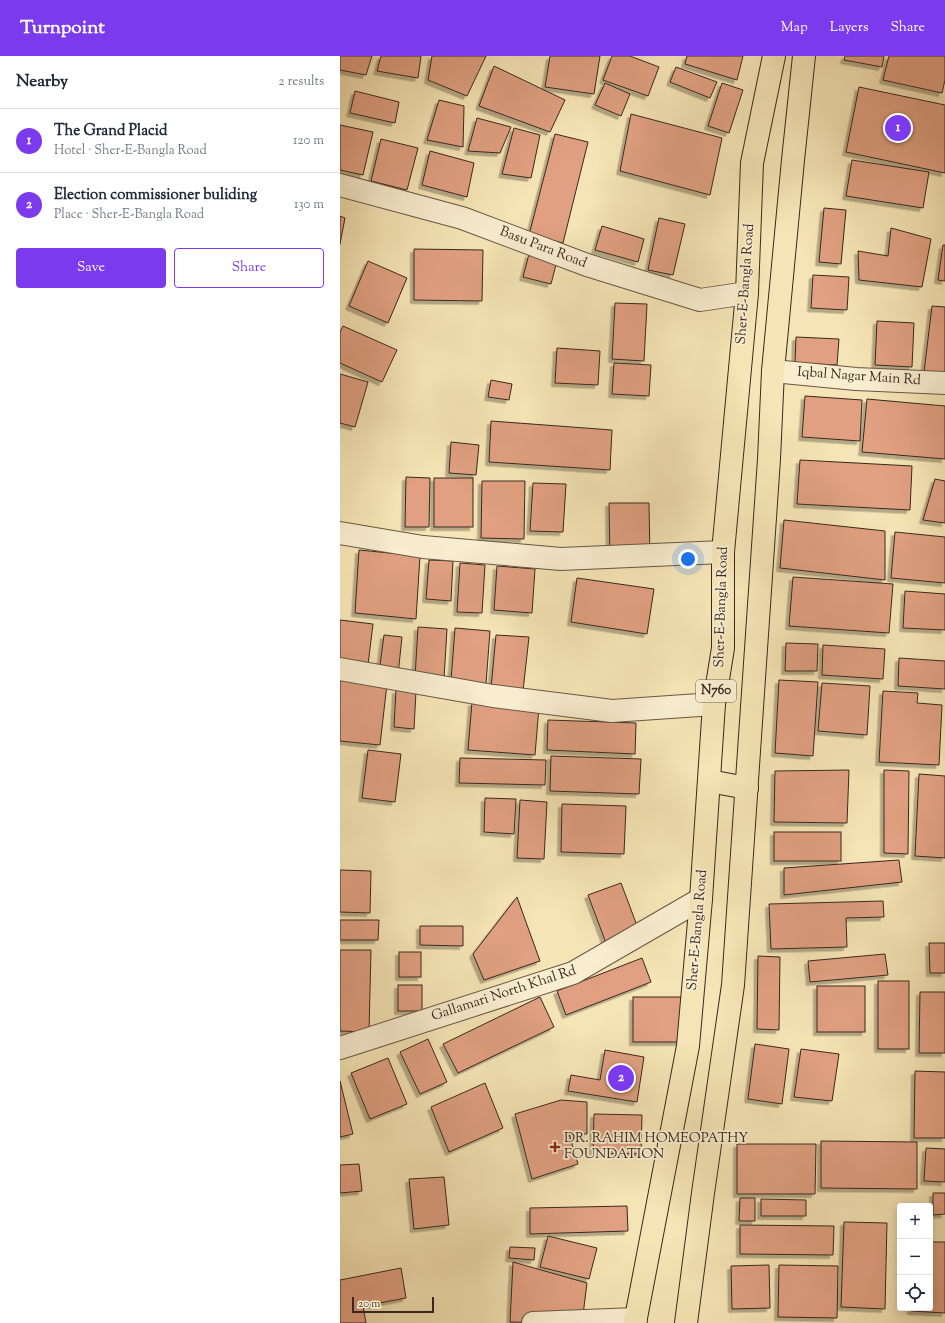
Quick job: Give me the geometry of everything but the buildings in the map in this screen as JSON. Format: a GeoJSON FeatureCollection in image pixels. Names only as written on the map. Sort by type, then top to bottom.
{"type":"FeatureCollection","features":[{"type":"Feature","properties":{"kind":"highway","name":"Sher-E-Bangla Road"},"geometry":{"type":"LineString","coordinates":[[635,1321],[688,1046],[701,899],[714,704],[723,648],[723,552],[747,293],[752,163],[774,56]]}},
{"type":"Feature","properties":{"kind":"highway","name":"N760"},"geometry":{"type":"LineString","coordinates":[[686,1323],[733,985],[769,459],[773,371],[804,56]]}},
{"type":"Feature","properties":{"kind":"highway"},"geometry":{"type":"LineString","coordinates":[[709,781],[747,788]]}},
{"type":"Feature","properties":{"kind":"street","name":"Basu Para Road"},"geometry":{"type":"LineString","coordinates":[[340,185],[462,218],[586,265],[700,300],[747,293]]}},
{"type":"Feature","properties":{"kind":"street","name":"Iqbal Nagar Main Rd"},"geometry":{"type":"LineString","coordinates":[[773,371],[856,379],[945,384]]}},
{"type":"Feature","properties":{"kind":"street"},"geometry":{"type":"LineString","coordinates":[[340,533],[423,547],[560,559],[723,552]]}},
{"type":"Feature","properties":{"kind":"street"},"geometry":{"type":"LineString","coordinates":[[340,669],[493,696],[612,711],[714,704]]}},
{"type":"Feature","properties":{"kind":"street","name":"Gallamari North Khal Rd"},"geometry":{"type":"LineString","coordinates":[[340,1048],[573,973],[701,899]]}},
{"type":"Feature","properties":{"kind":"street"},"geometry":{"type":"LineString","coordinates":[[533,1323],[635,1321]]}},
{"type":"Feature","properties":{"kind":"place","name":"The Grand Placid"},"geometry":{"type":"Point","coordinates":[898,128]}},
{"type":"Feature","properties":{"kind":"place","name":"Election commissioner buliding"},"geometry":{"type":"Point","coordinates":[621,1078]}},
{"type":"Feature","properties":{"kind":"place","name":"DR. RAHIM HOMEOPATHY FOUNDATION"},"geometry":{"type":"Point","coordinates":[555,1147]}}]}
